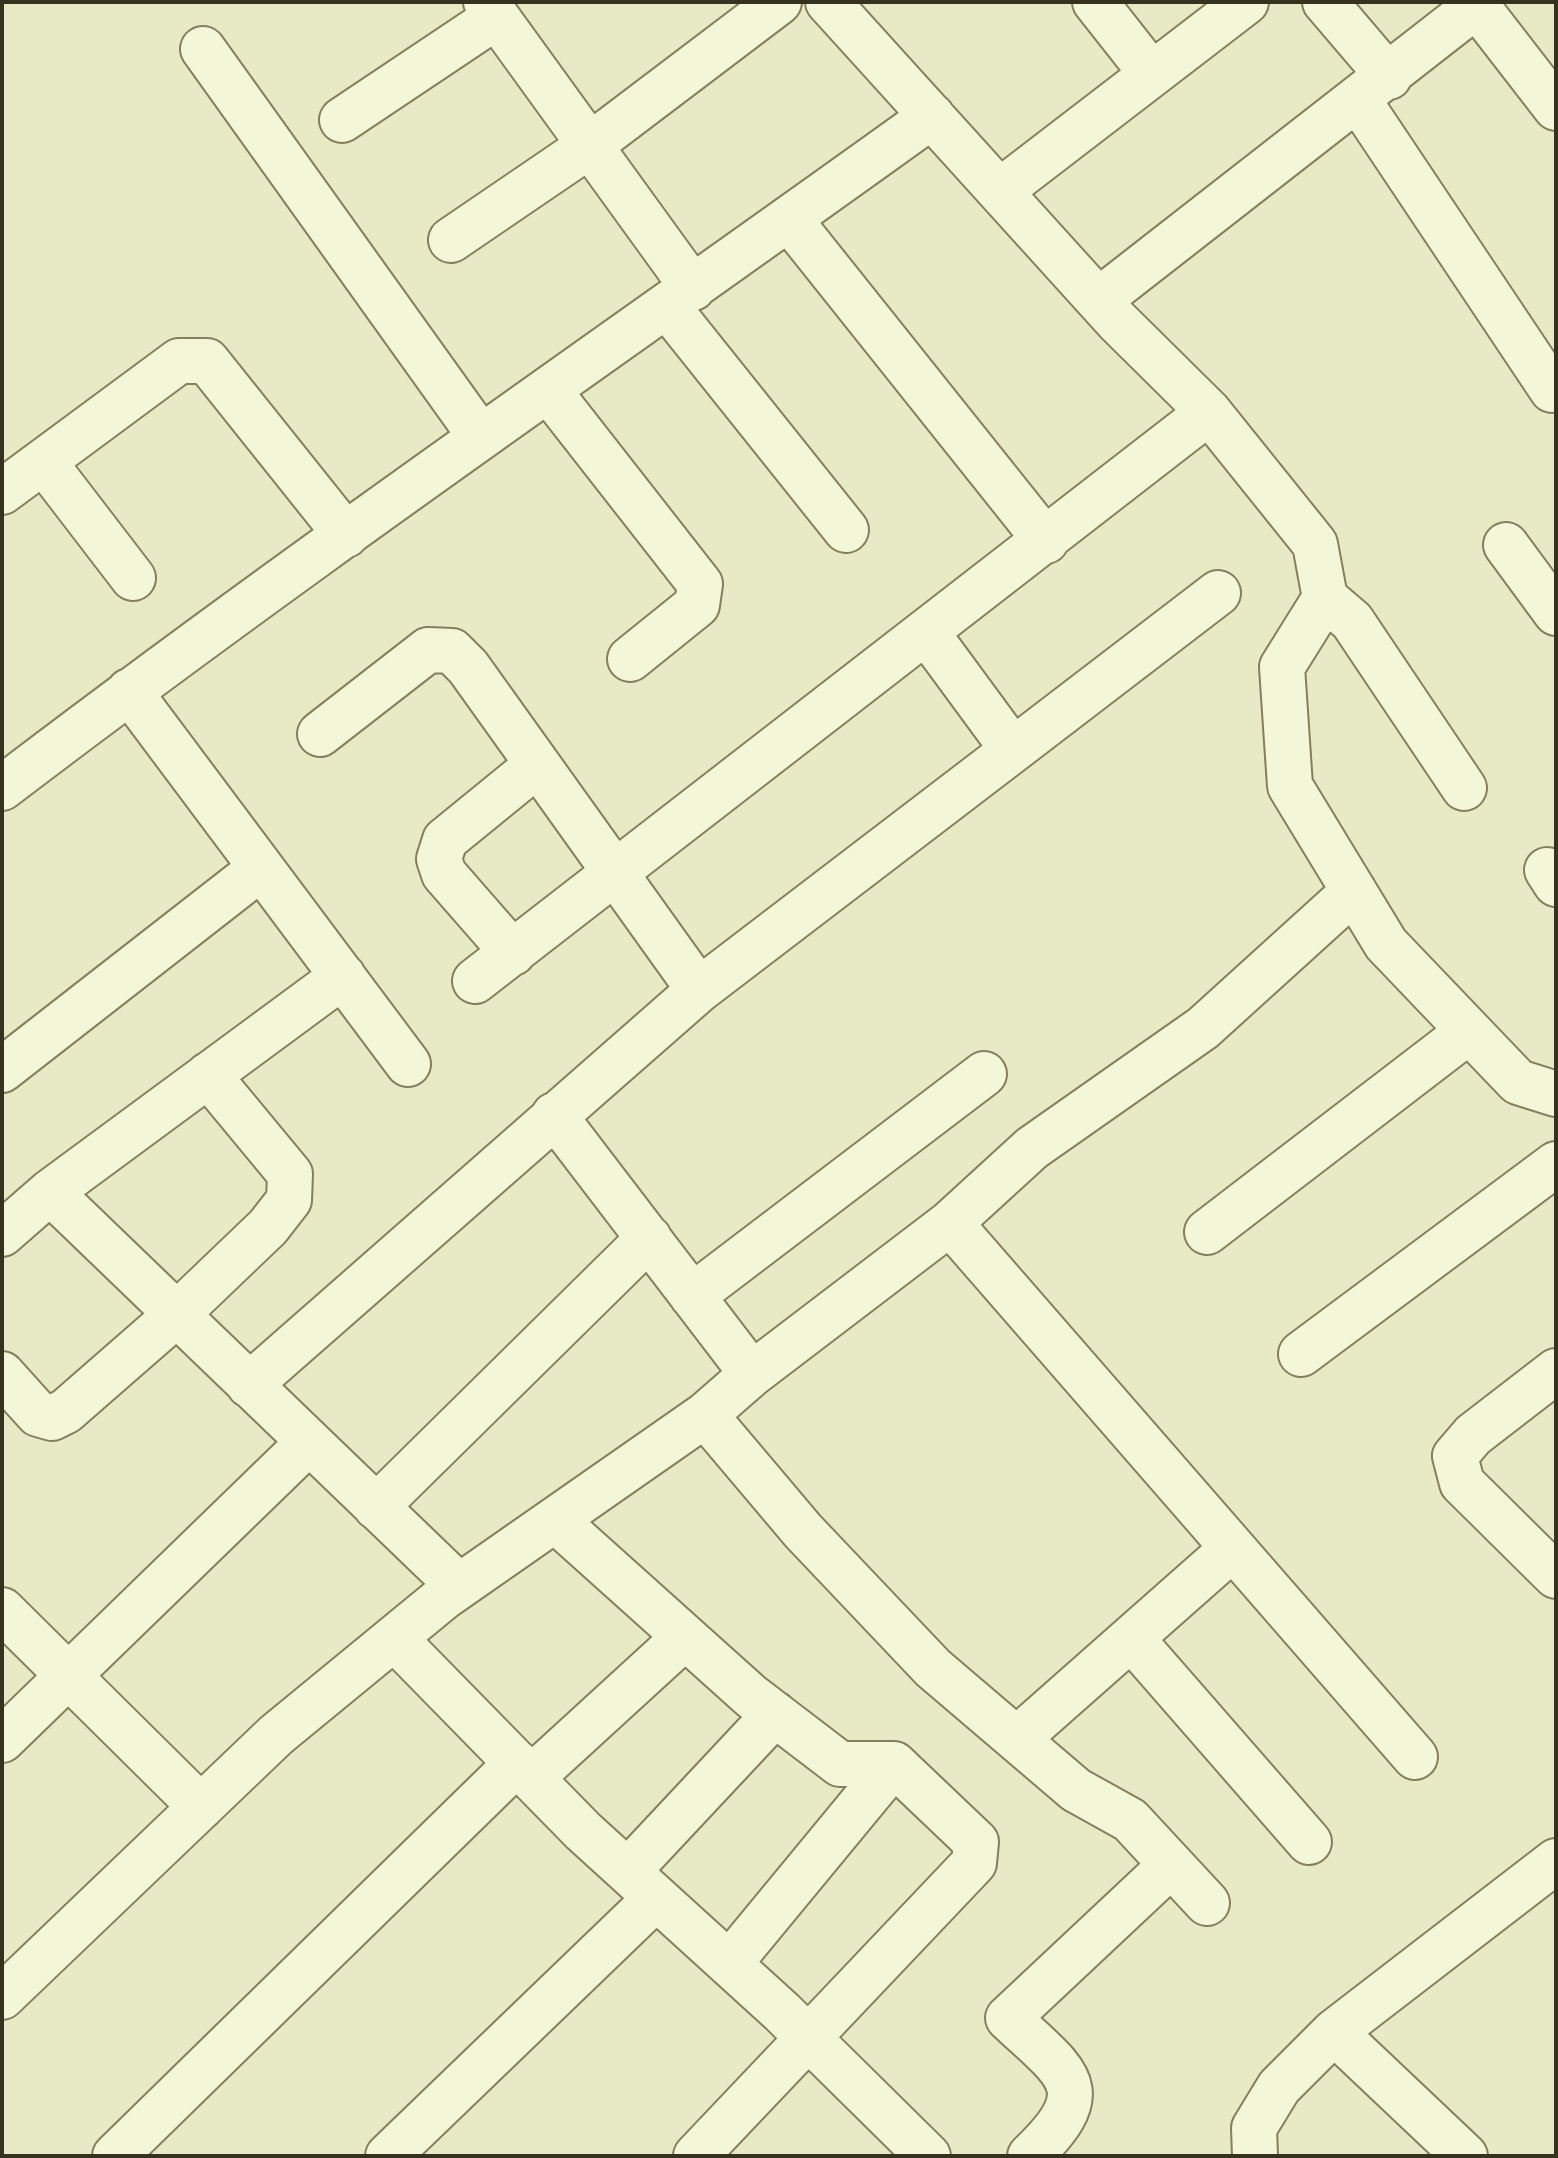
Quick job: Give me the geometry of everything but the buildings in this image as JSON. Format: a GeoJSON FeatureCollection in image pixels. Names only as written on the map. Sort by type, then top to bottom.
{"type":"FeatureCollection","features":[{"type":"Feature","properties":{"kind":"street"},"geometry":{"type":"LineString","coordinates":[[451,240],[589,146],[779,2]]}},
{"type":"Feature","properties":{"kind":"street"},"geometry":{"type":"LineString","coordinates":[[828,2],[1099,300],[1209,412],[1315,544],[1325,598],[1352,621],[1464,788]]}},
{"type":"Feature","properties":{"kind":"street"},"geometry":{"type":"LineString","coordinates":[[1095,2],[1151,73]]}},
{"type":"Feature","properties":{"kind":"street"},"geometry":{"type":"LineString","coordinates":[[1000,191],[1246,2]]}},
{"type":"Feature","properties":{"kind":"street"},"geometry":{"type":"LineString","coordinates":[[1325,2],[1552,390]]}},
{"type":"Feature","properties":{"kind":"street"},"geometry":{"type":"LineString","coordinates":[[1099,300],[1374,89],[1479,4],[1556,108]]}},
{"type":"Feature","properties":{"kind":"street"},"geometry":{"type":"LineString","coordinates":[[342,120],[491,9],[589,146],[680,297],[846,530]]}},
{"type":"Feature","properties":{"kind":"street"},"geometry":{"type":"LineString","coordinates":[[203,49],[480,436]]}},
{"type":"Feature","properties":{"kind":"street"},"geometry":{"type":"LineString","coordinates":[[2,788],[129,691],[480,436],[549,391],[932,116]]}},
{"type":"Feature","properties":{"kind":"street"},"geometry":{"type":"LineString","coordinates":[[789,219],[1046,541]]}},
{"type":"Feature","properties":{"kind":"street"},"geometry":{"type":"LineString","coordinates":[[2,492],[179,361],[207,361],[346,535]]}},
{"type":"Feature","properties":{"kind":"street"},"geometry":{"type":"LineString","coordinates":[[549,391],[700,584],[697,605],[630,659]]}},
{"type":"Feature","properties":{"kind":"street"},"geometry":{"type":"LineString","coordinates":[[475,981],[616,876],[1209,412]]}},
{"type":"Feature","properties":{"kind":"street"},"geometry":{"type":"LineString","coordinates":[[44,462],[133,578]]}},
{"type":"Feature","properties":{"kind":"street"},"geometry":{"type":"LineString","coordinates":[[1506,545],[1556,613]]}},
{"type":"Feature","properties":{"kind":"street"},"geometry":{"type":"LineString","coordinates":[[249,1385],[699,990],[1218,593]]}},
{"type":"Feature","properties":{"kind":"street"},"geometry":{"type":"LineString","coordinates":[[1325,598],[1282,667],[1290,786],[1386,944],[1518,1082],[1556,1094]]}},
{"type":"Feature","properties":{"kind":"street"},"geometry":{"type":"LineString","coordinates":[[927,633],[1013,750]]}},
{"type":"Feature","properties":{"kind":"street"},"geometry":{"type":"LineString","coordinates":[[320,734],[428,650],[452,651],[468,667],[699,990]]}},
{"type":"Feature","properties":{"kind":"street"},"geometry":{"type":"LineString","coordinates":[[129,691],[408,1064]]}},
{"type":"Feature","properties":{"kind":"street"},"geometry":{"type":"LineString","coordinates":[[513,953],[444,874],[439,859],[445,840],[537,765]]}},
{"type":"Feature","properties":{"kind":"street"},"geometry":{"type":"LineString","coordinates":[[2,1070],[261,868]]}},
{"type":"Feature","properties":{"kind":"street"},"geometry":{"type":"LineString","coordinates":[[9,1979],[201,1807],[276,1735],[394,1638],[459,1586],[705,1415],[752,1374],[950,1223],[1032,1148],[1203,1028],[1354,891]]}},
{"type":"Feature","properties":{"kind":"street"},"geometry":{"type":"LineString","coordinates":[[343,976],[18,1210],[176,1315],[459,1586]]}},
{"type":"Feature","properties":{"kind":"street"},"geometry":{"type":"LineString","coordinates":[[1207,1232],[1469,1031]]}},
{"type":"Feature","properties":{"kind":"street"},"geometry":{"type":"LineString","coordinates":[[692,1296],[984,1074]]}},
{"type":"Feature","properties":{"kind":"street"},"geometry":{"type":"LineString","coordinates":[[2,1374],[38,1414],[52,1418],[66,1411],[176,1315],[268,1227],[289,1200],[290,1174],[208,1075]]}},
{"type":"Feature","properties":{"kind":"street"},"geometry":{"type":"LineString","coordinates":[[554,1115],[752,1374]]}},
{"type":"Feature","properties":{"kind":"street"},"geometry":{"type":"LineString","coordinates":[[1301,1354],[1556,1164]]}},
{"type":"Feature","properties":{"kind":"street"},"geometry":{"type":"LineString","coordinates":[[950,1223],[1415,1757]]}},
{"type":"Feature","properties":{"kind":"street"},"geometry":{"type":"LineString","coordinates":[[376,1507],[649,1238]]}},
{"type":"Feature","properties":{"kind":"street"},"geometry":{"type":"LineString","coordinates":[[1556,1371],[1473,1435],[1455,1456],[1462,1483],[1556,1576]]}},
{"type":"Feature","properties":{"kind":"street"},"geometry":{"type":"LineString","coordinates":[[705,1415],[803,1531],[933,1668],[1076,1790],[1130,1820],[1207,1903]]}},
{"type":"Feature","properties":{"kind":"street"},"geometry":{"type":"LineString","coordinates":[[2,1740],[309,1442]]}},
{"type":"Feature","properties":{"kind":"street"},"geometry":{"type":"LineString","coordinates":[[555,1520],[685,1637],[775,1714],[840,1764],[894,1764],[976,1842],[974,1863],[696,2156]]}},
{"type":"Feature","properties":{"kind":"street"},"geometry":{"type":"LineString","coordinates":[[1018,1738],[1233,1548]]}},
{"type":"Feature","properties":{"kind":"street"},"geometry":{"type":"LineString","coordinates":[[2,1610],[201,1807]]}},
{"type":"Feature","properties":{"kind":"street"},"geometry":{"type":"LineString","coordinates":[[115,2156],[524,1770],[685,1637]]}},
{"type":"Feature","properties":{"kind":"street"},"geometry":{"type":"LineString","coordinates":[[394,1638],[524,1770],[808,2037],[928,2156]]}},
{"type":"Feature","properties":{"kind":"street"},"geometry":{"type":"LineString","coordinates":[[1131,1638],[1309,1842]]}},
{"type":"Feature","properties":{"kind":"street"},"geometry":{"type":"LineString","coordinates":[[388,2156],[642,1884],[775,1714]]}},
{"type":"Feature","properties":{"kind":"street"},"geometry":{"type":"LineString","coordinates":[[729,1964],[894,1764]]}},
{"type":"Feature","properties":{"kind":"street"},"geometry":{"type":"LineString","coordinates":[[1255,2156],[1254,2128],[1279,2087],[1334,2032],[1556,1861]]}},
{"type":"Feature","properties":{"kind":"street"},"geometry":{"type":"LineString","coordinates":[[1030,2156],[1056,2131],[1071,2106],[1069,2083],[1055,2062],[1008,2018],[1171,1865]]}},
{"type":"Feature","properties":{"kind":"street"},"geometry":{"type":"LineString","coordinates":[[1334,2032],[1465,2156]]}}]}
